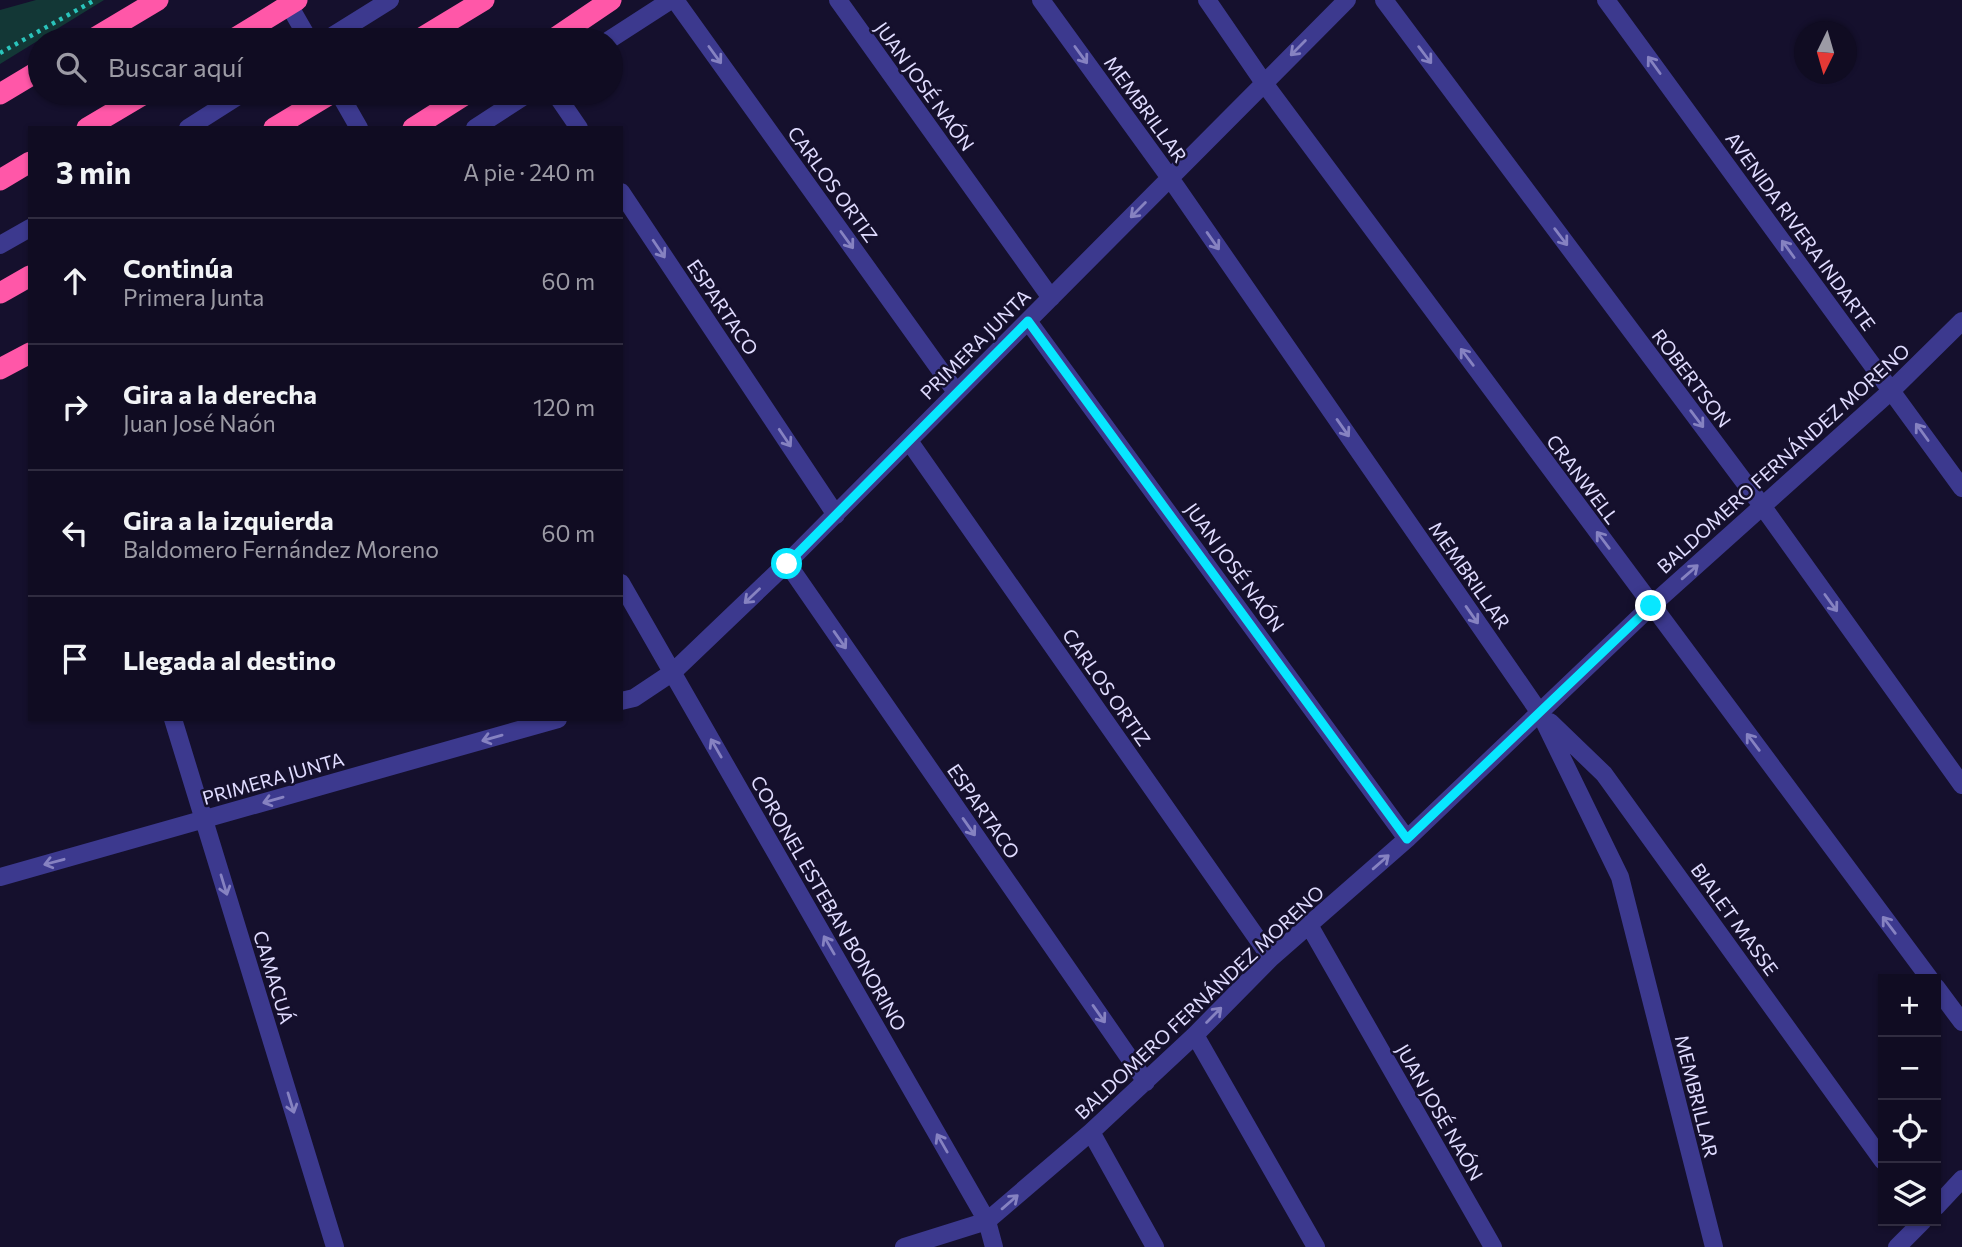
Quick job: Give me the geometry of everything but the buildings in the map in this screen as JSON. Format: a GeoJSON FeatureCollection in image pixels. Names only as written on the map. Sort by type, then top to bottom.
{"type":"FeatureCollection","features":[{"type":"Feature","properties":{"kind":"highway"},"geometry":{"type":"LineString","coordinates":[[111,28],[159,0]]}},
{"type":"Feature","properties":{"kind":"highway"},"geometry":{"type":"LineString","coordinates":[[252,28],[297,0]]}},
{"type":"Feature","properties":{"kind":"highway"},"geometry":{"type":"LineString","coordinates":[[438,28],[484,0]]}},
{"type":"Feature","properties":{"kind":"highway"},"geometry":{"type":"LineString","coordinates":[[570,28],[611,0]]}},
{"type":"Feature","properties":{"kind":"highway"},"geometry":{"type":"LineString","coordinates":[[0,94],[28,77]]}},
{"type":"Feature","properties":{"kind":"highway"},"geometry":{"type":"LineString","coordinates":[[90,126],[126,105]]}},
{"type":"Feature","properties":{"kind":"highway"},"geometry":{"type":"LineString","coordinates":[[277,126],[312,105]]}},
{"type":"Feature","properties":{"kind":"highway"},"geometry":{"type":"LineString","coordinates":[[415,126],[449,105]]}},
{"type":"Feature","properties":{"kind":"highway"},"geometry":{"type":"LineString","coordinates":[[0,180],[28,163]]}},
{"type":"Feature","properties":{"kind":"highway"},"geometry":{"type":"LineString","coordinates":[[0,293],[28,277]]}},
{"type":"Feature","properties":{"kind":"highway"},"geometry":{"type":"LineString","coordinates":[[0,369],[28,354]]}},
{"type":"Feature","properties":{"kind":"street"},"geometry":{"type":"LineString","coordinates":[[286,0],[302,28]]}},
{"type":"Feature","properties":{"kind":"street"},"geometry":{"type":"LineString","coordinates":[[345,28],[390,0]]}},
{"type":"Feature","properties":{"kind":"street"},"geometry":{"type":"LineString","coordinates":[[623,32],[673,0]]}},
{"type":"Feature","properties":{"kind":"street","name":"CARLOS ORTIZ"},"geometry":{"type":"LineString","coordinates":[[673,0],[956,392]]}},
{"type":"Feature","properties":{"kind":"street","name":"JUAN JOSÉ NAÓN"},"geometry":{"type":"LineString","coordinates":[[838,0],[1051,298]]}},
{"type":"Feature","properties":{"kind":"street","name":"MEMBRILLAR"},"geometry":{"type":"LineString","coordinates":[[1041,0],[1170,178],[1539,713],[1620,877],[1714,1247]]}},
{"type":"Feature","properties":{"kind":"street","name":"CRANWELL"},"geometry":{"type":"LineString","coordinates":[[1208,0],[1264,83],[1926,974]]}},
{"type":"Feature","properties":{"kind":"street","name":"PRIMERA JUNTA"},"geometry":{"type":"LineString","coordinates":[[623,701],[634,698],[673,672],[787,564],[1347,0]]}},
{"type":"Feature","properties":{"kind":"street","name":"ROBERTSON"},"geometry":{"type":"LineString","coordinates":[[1384,0],[1763,507],[1962,785]]}},
{"type":"Feature","properties":{"kind":"street","name":"AVENIDA RIVERA INDARTE"},"geometry":{"type":"LineString","coordinates":[[1606,0],[1962,488]]}},
{"type":"Feature","properties":{"kind":"street"},"geometry":{"type":"LineString","coordinates":[[191,126],[224,105]]}},
{"type":"Feature","properties":{"kind":"street"},"geometry":{"type":"LineString","coordinates":[[346,105],[358,126]]}},
{"type":"Feature","properties":{"kind":"street"},"geometry":{"type":"LineString","coordinates":[[478,126],[510,105]]}},
{"type":"Feature","properties":{"kind":"street"},"geometry":{"type":"LineString","coordinates":[[563,105],[578,126]]}},
{"type":"Feature","properties":{"kind":"street","name":"ESPARTACO"},"geometry":{"type":"LineString","coordinates":[[623,195],[836,515]]}},
{"type":"Feature","properties":{"kind":"street"},"geometry":{"type":"LineString","coordinates":[[0,245],[28,229]]}},
{"type":"Feature","properties":{"kind":"street","name":"JUAN JOSÉ NAÓN"},"geometry":{"type":"LineString","coordinates":[[1028,321],[1407,839]]}},
{"type":"Feature","properties":{"kind":"street","name":"BALDOMERO FERNÁNDEZ MORENO"},"geometry":{"type":"LineString","coordinates":[[904,1247],[987,1222],[1091,1132],[1195,1035],[1271,958],[1407,839],[1651,606],[1892,390],[1962,321]]}},
{"type":"Feature","properties":{"kind":"street","name":"CARLOS ORTIZ"},"geometry":{"type":"LineString","coordinates":[[909,441],[1271,958]]}},
{"type":"Feature","properties":{"kind":"street","name":"ESPARTACO"},"geometry":{"type":"LineString","coordinates":[[787,564],[1146,1082]]}},
{"type":"Feature","properties":{"kind":"street","name":"CORONEL ESTEBAN BONORINO"},"geometry":{"type":"LineString","coordinates":[[623,586],[987,1222],[994,1247]]}},
{"type":"Feature","properties":{"kind":"street","name":"BIALET MASSE"},"geometry":{"type":"LineString","coordinates":[[1539,713],[1604,774],[1878,1154]]}},
{"type":"Feature","properties":{"kind":"street","name":"CAMACUÁ"},"geometry":{"type":"LineString","coordinates":[[174,721],[335,1247]]}},
{"type":"Feature","properties":{"kind":"street","name":"PRIMERA JUNTA"},"geometry":{"type":"LineString","coordinates":[[0,877],[551,721]]}},
{"type":"Feature","properties":{"kind":"street","name":"JUAN JOSÉ NAÓN"},"geometry":{"type":"LineString","coordinates":[[1309,925],[1493,1247]]}},
{"type":"Feature","properties":{"kind":"street"},"geometry":{"type":"LineString","coordinates":[[1941,993],[1962,1022]]}},
{"type":"Feature","properties":{"kind":"street"},"geometry":{"type":"LineString","coordinates":[[1195,1035],[1315,1247]]}},
{"type":"Feature","properties":{"kind":"street"},"geometry":{"type":"LineString","coordinates":[[1091,1132],[1155,1247]]}},
{"type":"Feature","properties":{"kind":"street"},"geometry":{"type":"LineString","coordinates":[[1941,1202],[1962,1179]]}},
{"type":"Feature","properties":{"kind":"street"},"geometry":{"type":"LineString","coordinates":[[1896,1247],[1918,1226]]}},
{"type":"Feature","properties":{"kind":"path"},"geometry":{"type":"LineString","coordinates":[[45,28],[95,0]]}},
{"type":"Feature","properties":{"kind":"path"},"geometry":{"type":"LineString","coordinates":[[0,53],[28,37]]}},
{"type":"Feature","properties":{"kind":"green space"},"geometry":{"type":"Polygon","coordinates":[[[36,0],[104,0],[58,28],[28,28],[28,47],[0,64],[0,10],[36,0]]]}},
{"type":"Feature","properties":{"kind":"route"},"geometry":{"type":"LineString","coordinates":[[787,564],[1028,321],[1407,839],[1651,606]]}}]}
